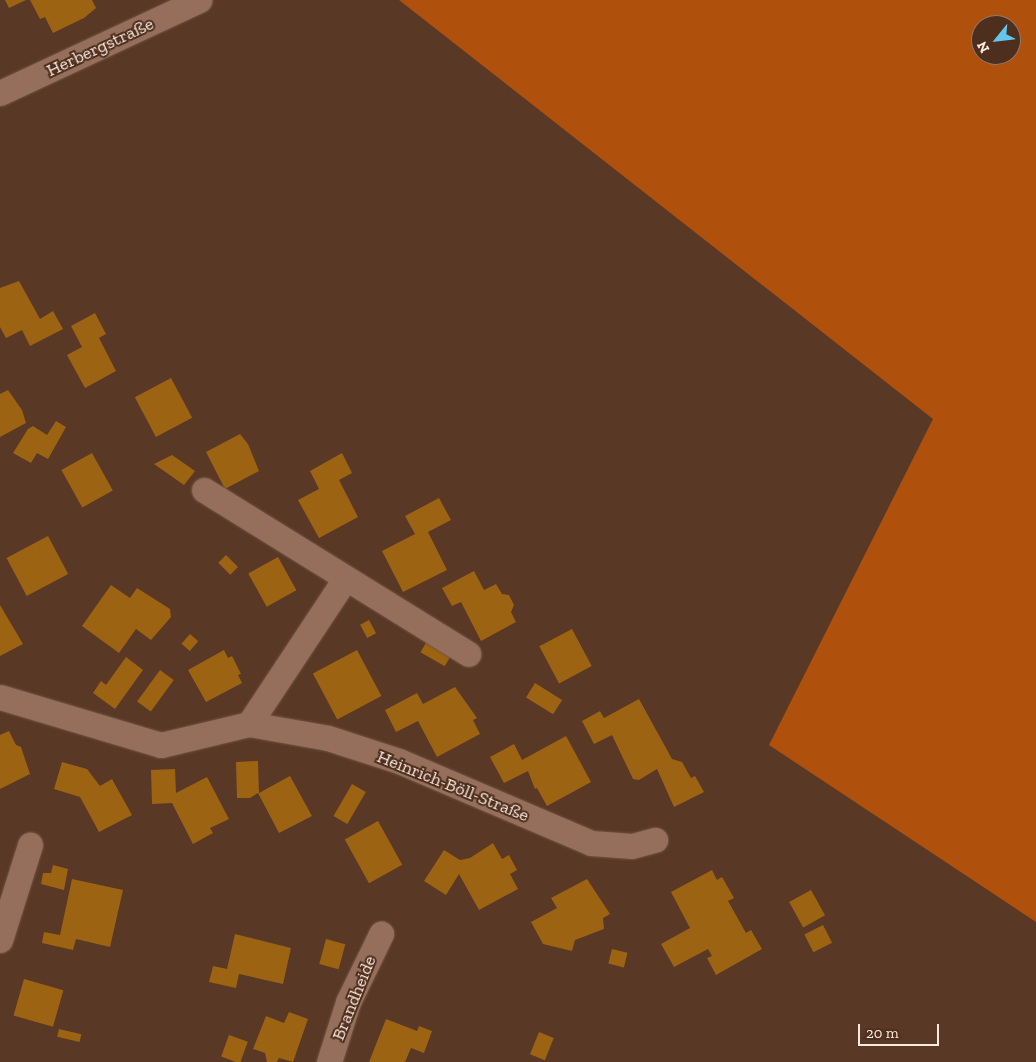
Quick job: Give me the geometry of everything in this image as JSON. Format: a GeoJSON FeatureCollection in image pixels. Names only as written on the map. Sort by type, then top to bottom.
{"type":"FeatureCollection","features":[{"type":"Feature","properties":{"kind":"street","name":"Herbergstraße"},"geometry":{"type":"LineString","coordinates":[[0,93],[199,0]]}},
{"type":"Feature","properties":{"kind":"street"},"geometry":{"type":"LineString","coordinates":[[204,490],[468,654]]}},
{"type":"Feature","properties":{"kind":"street"},"geometry":{"type":"LineString","coordinates":[[249,724],[345,579]]}},
{"type":"Feature","properties":{"kind":"street","name":"Heinrich-Böll-Straße"},"geometry":{"type":"LineString","coordinates":[[0,697],[162,745],[249,724],[328,738],[399,761],[591,843],[632,846],[655,840]]}},
{"type":"Feature","properties":{"kind":"street"},"geometry":{"type":"LineString","coordinates":[[0,940],[30,846]]}},
{"type":"Feature","properties":{"kind":"street","name":"Brandheide"},"geometry":{"type":"LineString","coordinates":[[329,1062],[348,1002],[381,934]]}},
{"type":"Feature","properties":{"kind":"shaded area"},"geometry":{"type":"Polygon","coordinates":[[[399,0],[1036,0],[1036,922],[769,745],[933,419],[399,0]]]}},
{"type":"Feature","properties":{"kind":"building"},"geometry":{"type":"Polygon","coordinates":[[[5,0],[26,0],[9,8],[5,0]]]}},
{"type":"Feature","properties":{"kind":"building"},"geometry":{"type":"Polygon","coordinates":[[[30,0],[92,0],[96,8],[84,18],[53,33],[45,17],[40,19],[30,0]]]}},
{"type":"Feature","properties":{"kind":"building"},"geometry":{"type":"Polygon","coordinates":[[[19,281],[40,319],[53,311],[63,329],[30,346],[22,330],[6,338],[0,327],[0,288],[19,281]]]}},
{"type":"Feature","properties":{"kind":"building"},"geometry":{"type":"Polygon","coordinates":[[[95,313],[106,334],[99,338],[116,371],[85,388],[67,355],[82,347],[71,326],[95,313]]]}},
{"type":"Feature","properties":{"kind":"building"},"geometry":{"type":"Polygon","coordinates":[[[171,378],[192,418],[156,437],[135,397],[171,378]]]}},
{"type":"Feature","properties":{"kind":"building"},"geometry":{"type":"Polygon","coordinates":[[[8,390],[22,410],[26,423],[0,437],[0,394],[8,390]]]}},
{"type":"Feature","properties":{"kind":"building"},"geometry":{"type":"Polygon","coordinates":[[[56,421],[66,427],[48,459],[37,453],[31,463],[13,453],[28,429],[33,426],[47,435],[56,421]]]}},
{"type":"Feature","properties":{"kind":"building"},"geometry":{"type":"Polygon","coordinates":[[[240,434],[248,444],[259,471],[225,489],[206,452],[240,434]]]}},
{"type":"Feature","properties":{"kind":"building"},"geometry":{"type":"Polygon","coordinates":[[[92,453],[113,491],[82,508],[61,470],[92,453]]]}},
{"type":"Feature","properties":{"kind":"building"},"geometry":{"type":"Polygon","coordinates":[[[342,453],[352,473],[339,480],[358,517],[319,538],[298,500],[319,489],[310,471],[342,453]]]}},
{"type":"Feature","properties":{"kind":"building"},"geometry":{"type":"Polygon","coordinates":[[[172,455],[195,471],[184,485],[154,464],[172,455]]]}},
{"type":"Feature","properties":{"kind":"building"},"geometry":{"type":"Polygon","coordinates":[[[439,498],[451,520],[428,532],[447,570],[403,592],[382,551],[415,534],[405,516],[439,498]]]}},
{"type":"Feature","properties":{"kind":"building"},"geometry":{"type":"Polygon","coordinates":[[[48,536],[68,574],[27,596],[7,558],[48,536]]]}},
{"type":"Feature","properties":{"kind":"building"},"geometry":{"type":"Polygon","coordinates":[[[226,555],[238,567],[230,575],[218,563],[226,555]]]}},
{"type":"Feature","properties":{"kind":"building"},"geometry":{"type":"Polygon","coordinates":[[[278,557],[296,590],[267,607],[248,573],[278,557]]]}},
{"type":"Feature","properties":{"kind":"building"},"geometry":{"type":"Polygon","coordinates":[[[474,571],[484,590],[496,584],[502,594],[509,595],[514,605],[511,612],[516,622],[481,641],[461,602],[452,606],[442,588],[474,571]]]}},
{"type":"Feature","properties":{"kind":"building"},"geometry":{"type":"Polygon","coordinates":[[[111,585],[130,598],[137,588],[170,609],[171,617],[151,640],[136,629],[119,653],[82,626],[111,585]]]}},
{"type":"Feature","properties":{"kind":"building"},"geometry":{"type":"Polygon","coordinates":[[[0,605],[23,644],[0,656],[0,605]]]}},
{"type":"Feature","properties":{"kind":"building"},"geometry":{"type":"Polygon","coordinates":[[[369,620],[376,633],[367,638],[360,625],[369,620]]]}},
{"type":"Feature","properties":{"kind":"building"},"geometry":{"type":"Polygon","coordinates":[[[572,629],[592,666],[559,683],[539,646],[572,629]]]}},
{"type":"Feature","properties":{"kind":"building"},"geometry":{"type":"Polygon","coordinates":[[[190,634],[198,641],[190,651],[181,644],[190,634]]]}},
{"type":"Feature","properties":{"kind":"building"},"geometry":{"type":"Polygon","coordinates":[[[427,641],[451,655],[445,666],[420,652],[427,641]]]}},
{"type":"Feature","properties":{"kind":"building"},"geometry":{"type":"Polygon","coordinates":[[[224,650],[228,658],[232,656],[241,674],[238,675],[242,683],[206,702],[188,670],[224,650]]]}},
{"type":"Feature","properties":{"kind":"building"},"geometry":{"type":"Polygon","coordinates":[[[357,650],[381,696],[337,719],[313,673],[357,650]]]}},
{"type":"Feature","properties":{"kind":"building"},"geometry":{"type":"Polygon","coordinates":[[[126,657],[143,670],[115,709],[93,693],[101,681],[106,685],[126,657]]]}},
{"type":"Feature","properties":{"kind":"building"},"geometry":{"type":"Polygon","coordinates":[[[160,670],[174,680],[151,712],[137,702],[160,670]]]}},
{"type":"Feature","properties":{"kind":"building"},"geometry":{"type":"Polygon","coordinates":[[[535,683],[562,700],[553,714],[526,697],[535,683]]]}},
{"type":"Feature","properties":{"kind":"building"},"geometry":{"type":"Polygon","coordinates":[[[455,687],[477,718],[473,720],[480,734],[437,757],[418,721],[396,732],[385,710],[417,693],[423,704],[455,687]]]}},
{"type":"Feature","properties":{"kind":"building"},"geometry":{"type":"Polygon","coordinates":[[[639,699],[672,759],[682,762],[691,778],[695,776],[704,792],[674,807],[657,769],[639,780],[633,779],[612,735],[594,744],[582,721],[600,711],[604,718],[639,699]]]}},
{"type":"Feature","properties":{"kind":"building"},"geometry":{"type":"Polygon","coordinates":[[[9,731],[16,745],[21,747],[30,774],[0,789],[0,735],[9,731]]]}},
{"type":"Feature","properties":{"kind":"building"},"geometry":{"type":"Polygon","coordinates":[[[566,736],[591,782],[547,806],[537,788],[535,789],[528,771],[504,783],[490,757],[514,744],[522,760],[566,736]]]}},
{"type":"Feature","properties":{"kind":"building"},"geometry":{"type":"Polygon","coordinates":[[[258,761],[259,793],[290,776],[312,816],[279,833],[258,793],[250,798],[237,798],[236,762],[258,761]]]}},
{"type":"Feature","properties":{"kind":"building"},"geometry":{"type":"Polygon","coordinates":[[[62,762],[87,769],[100,786],[112,779],[132,815],[99,832],[80,797],[54,789],[62,762]]]}},
{"type":"Feature","properties":{"kind":"building"},"geometry":{"type":"Polygon","coordinates":[[[175,769],[176,793],[207,777],[229,819],[210,828],[213,833],[193,844],[172,803],[152,804],[151,770],[175,769]]]}},
{"type":"Feature","properties":{"kind":"building"},"geometry":{"type":"Polygon","coordinates":[[[352,784],[366,792],[347,824],[334,816],[352,784]]]}},
{"type":"Feature","properties":{"kind":"building"},"geometry":{"type":"Polygon","coordinates":[[[378,821],[402,865],[369,883],[345,839],[378,821]]]}},
{"type":"Feature","properties":{"kind":"building"},"geometry":{"type":"Polygon","coordinates":[[[493,843],[502,859],[509,855],[517,870],[510,874],[518,889],[479,910],[459,874],[446,895],[424,881],[444,850],[460,860],[470,858],[493,843]]]}},
{"type":"Feature","properties":{"kind":"building"},"geometry":{"type":"Polygon","coordinates":[[[53,865],[68,869],[64,890],[41,884],[43,873],[51,873],[53,865]]]}},
{"type":"Feature","properties":{"kind":"building"},"geometry":{"type":"Polygon","coordinates":[[[712,870],[717,880],[722,877],[734,898],[728,901],[746,933],[751,930],[762,949],[716,975],[707,958],[712,956],[708,949],[674,967],[661,944],[690,928],[671,892],[712,870]]]}},
{"type":"Feature","properties":{"kind":"building"},"geometry":{"type":"Polygon","coordinates":[[[72,879],[123,890],[110,947],[76,939],[73,950],[42,943],[44,932],[60,935],[72,879]]]}},
{"type":"Feature","properties":{"kind":"building"},"geometry":{"type":"Polygon","coordinates":[[[587,879],[610,914],[603,918],[604,929],[575,940],[572,951],[543,944],[531,922],[557,908],[551,898],[587,879]]]}},
{"type":"Feature","properties":{"kind":"building"},"geometry":{"type":"Polygon","coordinates":[[[811,890],[825,915],[803,927],[789,902],[811,890]]]}},
{"type":"Feature","properties":{"kind":"building"},"geometry":{"type":"Polygon","coordinates":[[[823,925],[832,943],[813,952],[804,935],[823,925]]]}},
{"type":"Feature","properties":{"kind":"building"},"geometry":{"type":"Polygon","coordinates":[[[235,934],[291,948],[283,984],[239,974],[236,988],[209,982],[213,966],[227,969],[235,934]]]}},
{"type":"Feature","properties":{"kind":"building"},"geometry":{"type":"Polygon","coordinates":[[[326,939],[345,944],[339,969],[319,964],[326,939]]]}},
{"type":"Feature","properties":{"kind":"building"},"geometry":{"type":"Polygon","coordinates":[[[612,949],[628,953],[624,967],[608,964],[612,949]]]}},
{"type":"Feature","properties":{"kind":"building"},"geometry":{"type":"Polygon","coordinates":[[[24,979],[63,990],[53,1027],[14,1016],[24,979]]]}},
{"type":"Feature","properties":{"kind":"building"},"geometry":{"type":"Polygon","coordinates":[[[289,1012],[308,1019],[293,1062],[279,1058],[277,1062],[267,1062],[265,1053],[253,1049],[266,1016],[284,1023],[289,1012]]]}},
{"type":"Feature","properties":{"kind":"building"},"geometry":{"type":"Polygon","coordinates":[[[386,1019],[417,1031],[419,1026],[432,1031],[424,1053],[411,1048],[405,1062],[369,1062],[386,1019]]]}},
{"type":"Feature","properties":{"kind":"building"},"geometry":{"type":"Polygon","coordinates":[[[59,1029],[81,1034],[80,1042],[57,1037],[59,1029]]]}},
{"type":"Feature","properties":{"kind":"building"},"geometry":{"type":"Polygon","coordinates":[[[539,1032],[554,1038],[545,1060],[530,1054],[539,1032]]]}},
{"type":"Feature","properties":{"kind":"building"},"geometry":{"type":"Polygon","coordinates":[[[229,1035],[248,1042],[240,1062],[221,1057],[229,1035]]]}}]}
